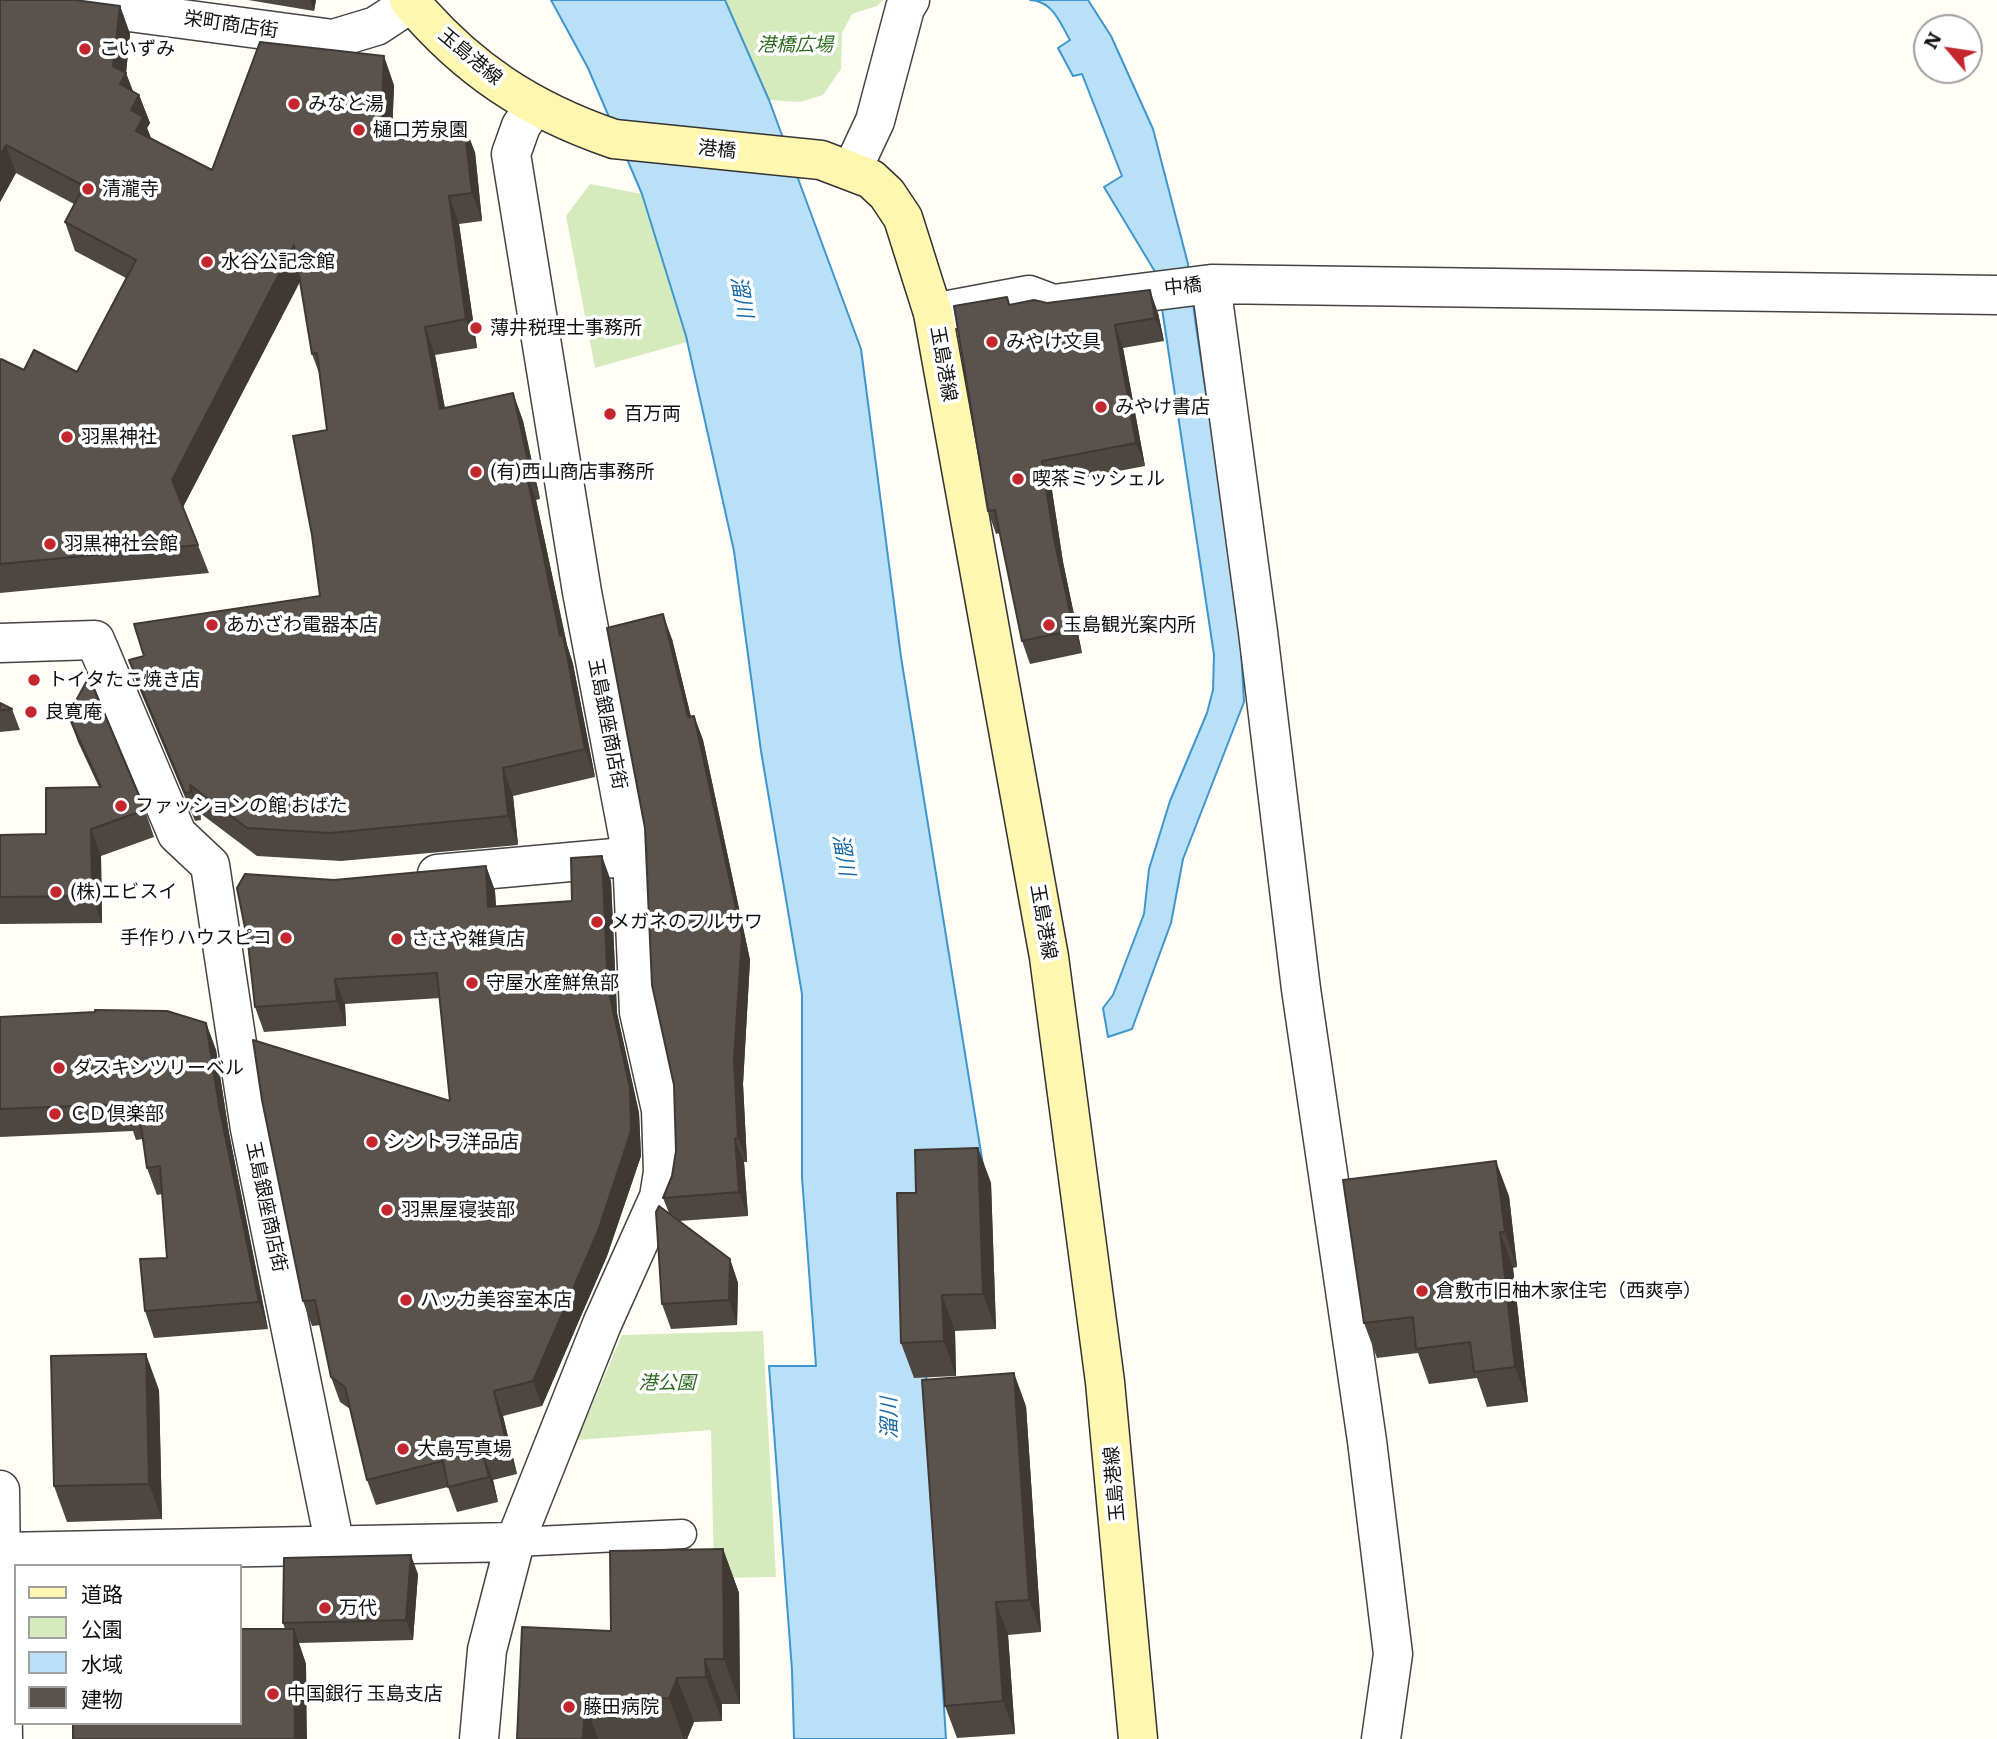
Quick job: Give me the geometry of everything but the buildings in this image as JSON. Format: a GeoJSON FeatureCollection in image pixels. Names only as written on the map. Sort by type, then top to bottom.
{"type":"FeatureCollection","features":[{"type":"Feature","properties":{"kind":"main road","name":"玉島港線"},"geometry":{"type":"LineString","coordinates":[[410,2],[452,45],[493,80],[534,107],[614,139]]}},
{"type":"Feature","properties":{"kind":"main road","name":"港橋"},"geometry":{"type":"LineString","coordinates":[[614,139],[836,165]]}},
{"type":"Feature","properties":{"kind":"main road","name":"玉島港線"},"geometry":{"type":"LineString","coordinates":[[836,165],[871,178],[887,194],[903,218],[933,313],[1049,957],[1105,1382],[1138,1739]]}},
{"type":"Feature","properties":{"kind":"street","name":"栄町商店街"},"geometry":{"type":"LineString","coordinates":[[0,3],[61,2],[333,39],[376,26],[410,2]]}},
{"type":"Feature","properties":{"kind":"street"},"geometry":{"type":"LineString","coordinates":[[836,165],[875,121],[908,4]]}},
{"type":"Feature","properties":{"kind":"street","name":"玉島銀座商店街"},"geometry":{"type":"LineString","coordinates":[[479,1739],[488,1650],[515,1542],[602,1324],[659,1197],[663,1172],[662,1110],[639,1012],[632,856],[582,593],[511,154],[521,126],[534,107]]}},
{"type":"Feature","properties":{"kind":"street"},"geometry":{"type":"LineString","coordinates":[[1211,284],[1260,646],[1301,989],[1367,1441],[1393,1654],[1381,1739]]}},
{"type":"Feature","properties":{"kind":"street","name":"中橋"},"geometry":{"type":"LineString","coordinates":[[933,313],[1028,295],[1053,304],[1211,284],[1997,295]]}},
{"type":"Feature","properties":{"kind":"street","name":"玉島銀座商店街"},"geometry":{"type":"LineString","coordinates":[[0,643],[95,640],[177,834],[228,871],[250,1129],[335,1546]]}},
{"type":"Feature","properties":{"kind":"street"},"geometry":{"type":"LineString","coordinates":[[407,877],[632,856]]}},
{"type":"Feature","properties":{"kind":"street"},"geometry":{"type":"LineString","coordinates":[[0,1490],[3,1739]]}},
{"type":"Feature","properties":{"kind":"street"},"geometry":{"type":"LineString","coordinates":[[2,1552],[515,1542]]}},
{"type":"Feature","properties":{"kind":"lane"},"geometry":{"type":"LineString","coordinates":[[515,1542],[682,1534]]}},
{"type":"Feature","properties":{"kind":"green space","name":"港橋広場"},"geometry":{"type":"Polygon","coordinates":[[[725,0],[883,0],[877,6],[852,14],[842,33],[841,69],[823,95],[800,102],[769,100],[725,0]]]}},
{"type":"Feature","properties":{"kind":"green space"},"geometry":{"type":"Polygon","coordinates":[[[590,184],[647,195],[687,342],[595,368],[566,216],[590,184]]]}},
{"type":"Feature","properties":{"kind":"green space","name":"港公園"},"geometry":{"type":"Polygon","coordinates":[[[763,1331],[776,1577],[714,1578],[711,1430],[577,1440],[622,1335],[763,1331]]]}},
{"type":"Feature","properties":{"kind":"water","name":"溜川"},"geometry":{"type":"Polygon","coordinates":[[[551,0],[725,0],[769,100],[861,349],[901,657],[983,1165],[924,1387],[946,1739],[794,1739],[792,1670],[769,1366],[816,1366],[802,1177],[802,994],[761,751],[734,551],[686,336],[642,194],[588,68],[551,0]]]}},
{"type":"Feature","properties":{"kind":"water"},"geometry":{"type":"Polygon","coordinates":[[[1030,0],[1088,0],[1111,36],[1153,129],[1188,264],[1239,613],[1244,702],[1183,859],[1171,923],[1132,1029],[1108,1037],[1103,1008],[1113,995],[1144,914],[1149,869],[1170,801],[1207,713],[1213,690],[1214,655],[1157,275],[1104,187],[1122,176],[1082,74],[1073,76],[1058,48],[1070,40],[1059,20],[1045,4],[1030,0]]]}},
{"type":"Feature","properties":{"kind":"place","name":"こいずみ"},"geometry":{"type":"Point","coordinates":[85,49]}},
{"type":"Feature","properties":{"kind":"place","name":"みなと湯"},"geometry":{"type":"Point","coordinates":[294,104]}},
{"type":"Feature","properties":{"kind":"place","name":"樋口芳泉園"},"geometry":{"type":"Point","coordinates":[359,130]}},
{"type":"Feature","properties":{"kind":"place","name":"清瀧寺"},"geometry":{"type":"Point","coordinates":[88,189]}},
{"type":"Feature","properties":{"kind":"place","name":"水谷公記念館"},"geometry":{"type":"Point","coordinates":[207,262]}},
{"type":"Feature","properties":{"kind":"place","name":"薄井税理士事務所"},"geometry":{"type":"Point","coordinates":[476,328]}},
{"type":"Feature","properties":{"kind":"place","name":"みやけ文具"},"geometry":{"type":"Point","coordinates":[992,342]}},
{"type":"Feature","properties":{"kind":"place","name":"みやけ書店"},"geometry":{"type":"Point","coordinates":[1101,407]}},
{"type":"Feature","properties":{"kind":"place","name":"百万両"},"geometry":{"type":"Point","coordinates":[610,414]}},
{"type":"Feature","properties":{"kind":"place","name":"羽黒神社"},"geometry":{"type":"Point","coordinates":[67,437]}},
{"type":"Feature","properties":{"kind":"place","name":"(有)西山商店事務所"},"geometry":{"type":"Point","coordinates":[476,472]}},
{"type":"Feature","properties":{"kind":"place","name":"喫茶ミッシェル"},"geometry":{"type":"Point","coordinates":[1018,479]}},
{"type":"Feature","properties":{"kind":"place","name":"羽黒神社会館"},"geometry":{"type":"Point","coordinates":[50,544]}},
{"type":"Feature","properties":{"kind":"place","name":"あかざわ電器本店"},"geometry":{"type":"Point","coordinates":[212,625]}},
{"type":"Feature","properties":{"kind":"place","name":"玉島観光案内所"},"geometry":{"type":"Point","coordinates":[1049,625]}},
{"type":"Feature","properties":{"kind":"place","name":"トイタたこ焼き店"},"geometry":{"type":"Point","coordinates":[34,680]}},
{"type":"Feature","properties":{"kind":"place","name":"良寛庵"},"geometry":{"type":"Point","coordinates":[31,712]}},
{"type":"Feature","properties":{"kind":"place","name":"ファッションの館 おばた"},"geometry":{"type":"Point","coordinates":[121,806]}},
{"type":"Feature","properties":{"kind":"place","name":"(株)エビスイ"},"geometry":{"type":"Point","coordinates":[56,892]}},
{"type":"Feature","properties":{"kind":"place","name":"メガネのフルサワ"},"geometry":{"type":"Point","coordinates":[597,922]}},
{"type":"Feature","properties":{"kind":"place","name":"手作りハウスピコ"},"geometry":{"type":"Point","coordinates":[286,938]}},
{"type":"Feature","properties":{"kind":"place","name":"ささや雑貨店"},"geometry":{"type":"Point","coordinates":[397,939]}},
{"type":"Feature","properties":{"kind":"place","name":"守屋水産鮮魚部"},"geometry":{"type":"Point","coordinates":[472,983]}},
{"type":"Feature","properties":{"kind":"place","name":"ダスキンツリーベル"},"geometry":{"type":"Point","coordinates":[59,1068]}},
{"type":"Feature","properties":{"kind":"place","name":"ＣＤ倶楽部"},"geometry":{"type":"Point","coordinates":[55,1114]}},
{"type":"Feature","properties":{"kind":"place","name":"シントヲ洋品店"},"geometry":{"type":"Point","coordinates":[372,1142]}},
{"type":"Feature","properties":{"kind":"place","name":"羽黒屋寝装部"},"geometry":{"type":"Point","coordinates":[387,1210]}},
{"type":"Feature","properties":{"kind":"place","name":"倉敷市旧柚木家住宅（西爽亭）"},"geometry":{"type":"Point","coordinates":[1422,1291]}},
{"type":"Feature","properties":{"kind":"place","name":"ハッカ美容室本店"},"geometry":{"type":"Point","coordinates":[406,1300]}},
{"type":"Feature","properties":{"kind":"place","name":"大島写真場"},"geometry":{"type":"Point","coordinates":[403,1449]}},
{"type":"Feature","properties":{"kind":"place","name":"万代"},"geometry":{"type":"Point","coordinates":[325,1608]}},
{"type":"Feature","properties":{"kind":"place","name":"中国銀行 玉島支店"},"geometry":{"type":"Point","coordinates":[273,1694]}},
{"type":"Feature","properties":{"kind":"place","name":"藤田病院"},"geometry":{"type":"Point","coordinates":[569,1707]}}]}
